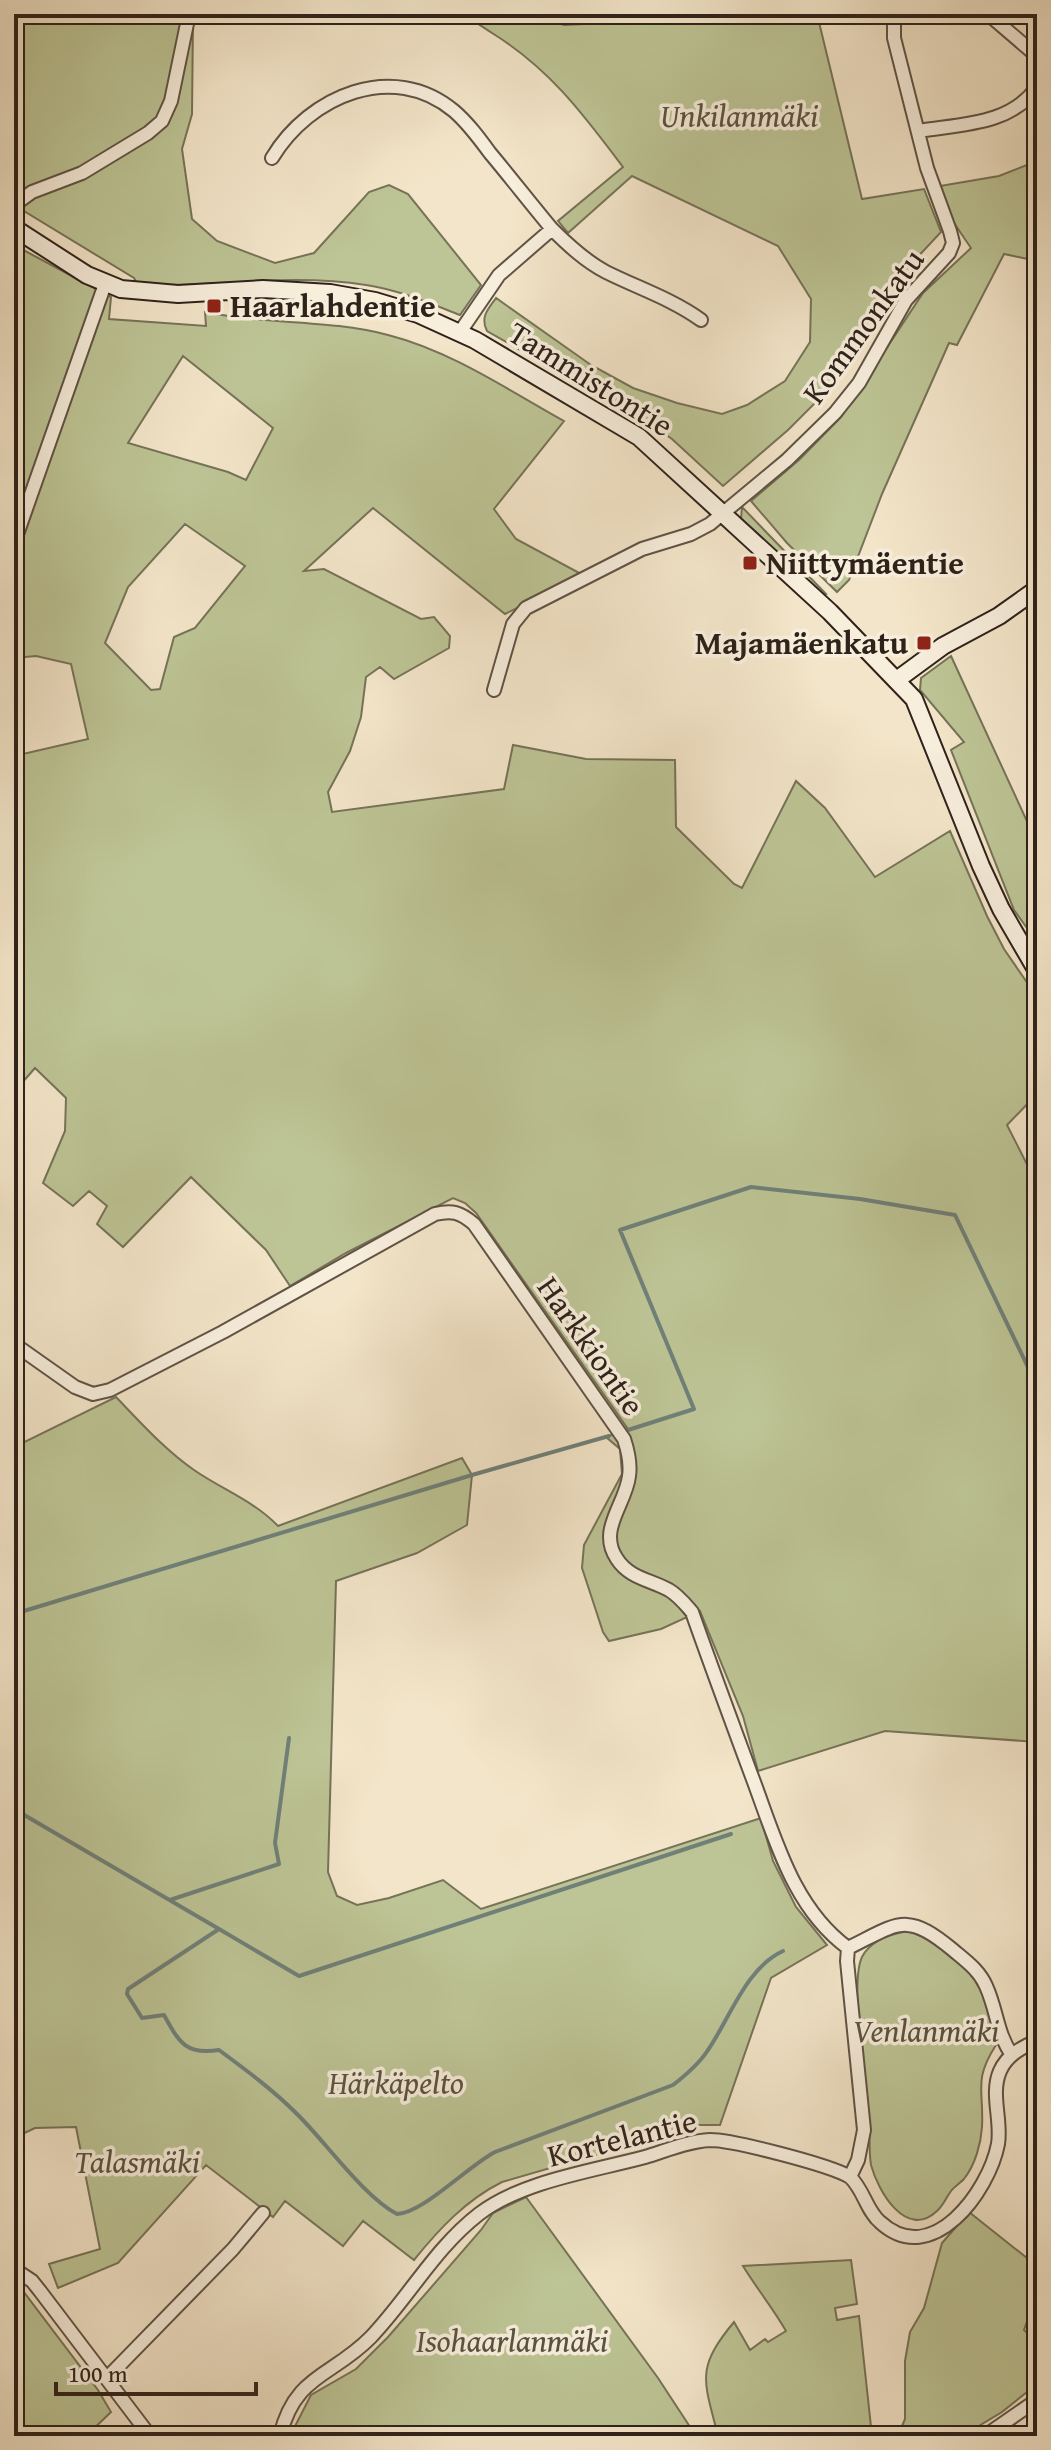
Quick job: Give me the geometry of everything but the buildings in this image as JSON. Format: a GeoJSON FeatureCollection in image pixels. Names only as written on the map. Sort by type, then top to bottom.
{"type":"FeatureCollection","features":[{"type":"Feature","properties":{"kind":"street"},"geometry":{"type":"LineString","coordinates":[[14,205],[46,186],[82,173],[156,127],[167,113],[171,101],[189,14]]}},
{"type":"Feature","properties":{"kind":"street","name":"Kommonkatu"},"geometry":{"type":"LineString","coordinates":[[723,512],[787,460],[835,413],[859,383],[906,300],[949,253],[953,243],[937,200],[894,38],[894,14]]}},
{"type":"Feature","properties":{"kind":"street"},"geometry":{"type":"LineString","coordinates":[[988,14],[1037,56]]}},
{"type":"Feature","properties":{"kind":"street"},"geometry":{"type":"LineString","coordinates":[[272,158],[295,129],[339,96],[376,87],[417,91],[443,103],[463,118],[552,229],[583,257],[604,271],[680,305],[701,320]]}},
{"type":"Feature","properties":{"kind":"street"},"geometry":{"type":"LineString","coordinates":[[919,131],[997,118],[1025,102],[1037,87]]}},
{"type":"Feature","properties":{"kind":"street","name":"Tammistontie"},"geometry":{"type":"LineString","coordinates":[[14,228],[105,284],[152,293],[263,289],[330,293],[388,304],[418,314],[460,332],[561,388],[639,437],[723,512],[898,679],[922,713],[981,866],[1001,909],[1037,971]]}},
{"type":"Feature","properties":{"kind":"street"},"geometry":{"type":"LineString","coordinates":[[460,332],[499,275],[552,229]]}},
{"type":"Feature","properties":{"kind":"street"},"geometry":{"type":"LineString","coordinates":[[14,543],[54,437],[78,356],[105,284]]}},
{"type":"Feature","properties":{"kind":"street"},"geometry":{"type":"LineString","coordinates":[[494,690],[513,624],[526,608],[642,549],[691,534],[723,512]]}},
{"type":"Feature","properties":{"kind":"street"},"geometry":{"type":"LineString","coordinates":[[898,679],[943,646],[1036,594]]}},
{"type":"Feature","properties":{"kind":"street","name":"Harkkiontie"},"geometry":{"type":"LineString","coordinates":[[14,1344],[75,1387],[93,1394],[110,1390],[223,1332],[435,1214],[450,1210],[463,1214],[474,1224],[624,1439],[629,1457],[629,1478],[612,1521],[610,1539],[615,1558],[631,1573],[669,1590],[692,1612],[796,1887],[820,1923],[848,1948]]}},
{"type":"Feature","properties":{"kind":"street"},"geometry":{"type":"LineString","coordinates":[[1012,2055],[1002,2042],[981,1976],[931,1932],[911,1925],[891,1927],[848,1948],[864,2130],[861,2149],[850,2177],[862,2191],[872,2213],[891,2230],[911,2237],[940,2232],[973,2196],[995,2155],[999,2126],[999,2072],[1018,2049],[1037,2041]]}},
{"type":"Feature","properties":{"kind":"street","name":"Kortelantie"},"geometry":{"type":"LineString","coordinates":[[280,2436],[287,2411],[304,2386],[362,2345],[446,2245],[478,2215],[506,2198],[539,2185],[708,2140],[827,2166],[850,2177]]}},
{"type":"Feature","properties":{"kind":"street"},"geometry":{"type":"LineString","coordinates":[[107,2378],[233,2249],[263,2213]]}},
{"type":"Feature","properties":{"kind":"street"},"geometry":{"type":"LineString","coordinates":[[14,2269],[32,2281],[150,2436]]}},
{"type":"Feature","properties":{"kind":"street"},"geometry":{"type":"LineString","coordinates":[[985,2436],[1037,2400]]}},
{"type":"Feature","properties":{"kind":"green space"},"geometry":{"type":"Polygon","coordinates":[[[14,14],[189,14],[193,19],[192,114],[182,149],[192,219],[217,241],[275,263],[314,253],[369,192],[389,185],[408,194],[481,285],[460,315],[390,290],[338,282],[280,280],[138,285],[134,278],[14,205],[14,14]]]}},
{"type":"Feature","properties":{"kind":"green space","name":"Unkilanmäki"},"geometry":{"type":"Polygon","coordinates":[[[459,14],[529,14],[564,25],[685,19],[696,14],[817,14],[862,199],[924,189],[941,232],[885,292],[827,391],[788,430],[723,486],[655,427],[487,331],[484,321],[486,313],[496,298],[591,365],[633,388],[722,414],[747,405],[785,381],[810,342],[811,299],[778,246],[632,176],[568,233],[558,221],[623,167],[548,77],[513,47],[459,14]]]}},
{"type":"Feature","properties":{"kind":"green space"},"geometry":{"type":"Polygon","coordinates":[[[1037,161],[1037,261],[1004,254],[957,345],[949,343],[882,494],[849,580],[837,592],[787,543],[751,501],[800,459],[841,417],[923,293],[971,248],[954,223],[940,186],[999,176],[1037,161]]]}},
{"type":"Feature","properties":{"kind":"green space"},"geometry":{"type":"Polygon","coordinates":[[[14,245],[111,297],[109,319],[206,326],[205,312],[250,319],[343,326],[388,335],[457,361],[564,421],[494,509],[516,539],[583,575],[505,614],[373,508],[304,571],[324,569],[421,619],[434,617],[450,636],[449,648],[394,679],[380,667],[366,677],[361,717],[350,751],[328,792],[332,812],[504,789],[513,745],[586,759],[675,760],[676,827],[734,884],[742,888],[796,781],[825,808],[875,877],[950,831],[1004,949],[1037,997],[1037,1094],[1007,1125],[1037,1184],[1037,1742],[885,1731],[758,1771],[743,1716],[700,1611],[661,1629],[609,1641],[603,1632],[582,1568],[584,1545],[622,1474],[620,1449],[606,1437],[628,1429],[476,1213],[465,1203],[453,1198],[346,1253],[290,1286],[266,1250],[191,1177],[123,1247],[97,1224],[107,1206],[89,1191],[73,1206],[43,1183],[65,1131],[66,1098],[35,1068],[14,1092],[14,756],[88,739],[71,664],[36,656],[14,658],[14,245]],[[183,356],[128,443],[246,480],[273,428],[183,356]],[[185,524],[128,587],[105,643],[151,690],[160,689],[174,637],[195,628],[245,566],[185,524]]]}},
{"type":"Feature","properties":{"kind":"green space"},"geometry":{"type":"Polygon","coordinates":[[[742,507],[826,594],[822,595],[741,519],[742,507]]]}},
{"type":"Feature","properties":{"kind":"green space"},"geometry":{"type":"Polygon","coordinates":[[[951,656],[1037,843],[1037,942],[1014,910],[951,750],[964,742],[920,690],[921,678],[951,656]]]}},
{"type":"Feature","properties":{"kind":"green space"},"geometry":{"type":"Polygon","coordinates":[[[116,1397],[183,1462],[259,1510],[278,1526],[462,1458],[472,1475],[467,1525],[417,1553],[336,1581],[328,1872],[337,1896],[357,1905],[443,1880],[481,1909],[761,1818],[773,1861],[796,1907],[827,1945],[771,1978],[720,2125],[699,2125],[502,2182],[454,2216],[414,2260],[363,2221],[343,2246],[285,2201],[273,2217],[206,2165],[118,2263],[58,2288],[49,2264],[100,2249],[76,2127],[35,2128],[14,2138],[14,1447],[116,1397]]]}},
{"type":"Feature","properties":{"kind":"green space","name":"Venlanmäki"},"geometry":{"type":"Polygon","coordinates":[[[908,1931],[938,1947],[977,1982],[987,2003],[996,2045],[982,2077],[981,2134],[971,2167],[937,2211],[915,2220],[904,2216],[887,2199],[871,2165],[857,1990],[858,1971],[866,1951],[882,1939],[908,1931]]]}},
{"type":"Feature","properties":{"kind":"green space","name":"Isohaarlanmäki"},"geometry":{"type":"Polygon","coordinates":[[[526,2197],[658,2378],[696,2436],[290,2436],[311,2395],[356,2369],[388,2337],[493,2213],[526,2197]]]}},
{"type":"Feature","properties":{"kind":"green space"},"geometry":{"type":"Polygon","coordinates":[[[969,2212],[1037,2266],[1037,2293],[1024,2330],[1037,2342],[1037,2384],[1002,2412],[962,2436],[898,2436],[905,2419],[905,2361],[910,2332],[924,2308],[942,2243],[969,2212]]]}},
{"type":"Feature","properties":{"kind":"green space"},"geometry":{"type":"Polygon","coordinates":[[[851,2260],[857,2304],[835,2308],[837,2320],[859,2316],[872,2436],[718,2436],[706,2376],[713,2352],[722,2338],[734,2322],[750,2350],[765,2339],[768,2342],[786,2331],[743,2266],[851,2260]]]}},
{"type":"Feature","properties":{"kind":"green space"},"geometry":{"type":"Polygon","coordinates":[[[14,2279],[98,2390],[111,2412],[86,2436],[14,2436],[14,2279]]]}},
{"type":"Feature","properties":{"kind":"waterway"},"geometry":{"type":"LineString","coordinates":[[628,1430],[694,1409],[620,1230],[751,1187],[860,1199],[955,1215],[1037,1386]]}},
{"type":"Feature","properties":{"kind":"waterway"},"geometry":{"type":"LineString","coordinates":[[14,1614],[609,1436]]}},
{"type":"Feature","properties":{"kind":"waterway"},"geometry":{"type":"LineString","coordinates":[[170,1900],[279,1864],[275,1843],[289,1738]]}},
{"type":"Feature","properties":{"kind":"waterway"},"geometry":{"type":"LineString","coordinates":[[14,1809],[219,1929],[128,1989],[127,1994],[142,2018],[164,2015],[184,2044],[198,2050],[219,2050],[269,2088],[371,2195],[397,2214],[408,2212],[432,2198],[495,2152],[673,2085],[704,2055],[749,1981],[770,1959],[783,1951]]}},
{"type":"Feature","properties":{"kind":"waterway"},"geometry":{"type":"LineString","coordinates":[[219,1929],[299,1976],[731,1834]]}},
{"type":"Feature","properties":{"kind":"place","name":"Haarlahdentie"},"geometry":{"type":"Point","coordinates":[214,306]}},
{"type":"Feature","properties":{"kind":"place","name":"Niittymäentie"},"geometry":{"type":"Point","coordinates":[750,563]}},
{"type":"Feature","properties":{"kind":"place","name":"Majamäenkatu"},"geometry":{"type":"Point","coordinates":[924,643]}},
{"type":"Feature","properties":{"kind":"park label","name":"Härkäpelto"},"geometry":{"type":"Point","coordinates":[396,2083]}},
{"type":"Feature","properties":{"kind":"park label","name":"Talasmäki"},"geometry":{"type":"Point","coordinates":[137,2162]}}]}
